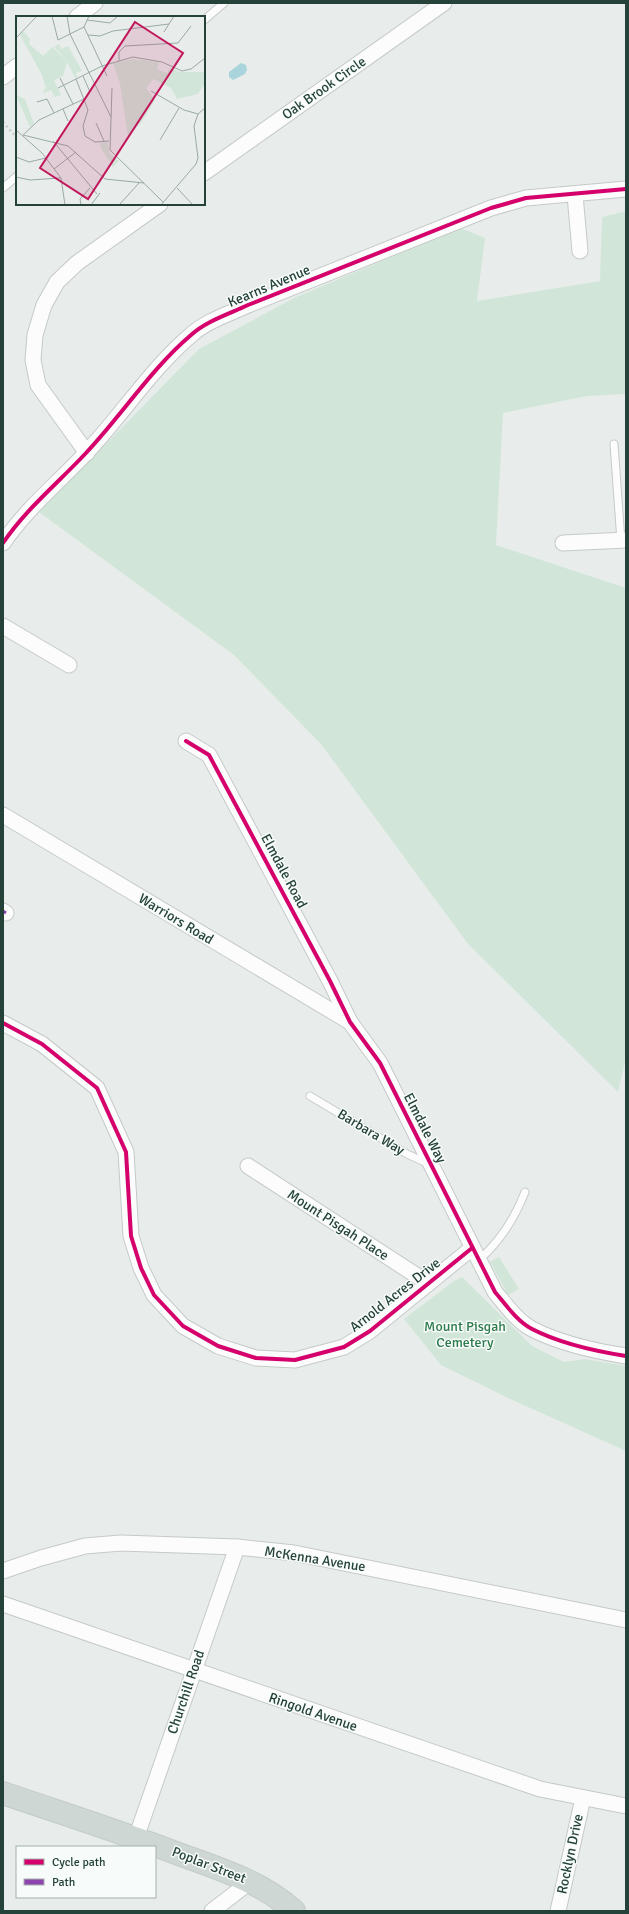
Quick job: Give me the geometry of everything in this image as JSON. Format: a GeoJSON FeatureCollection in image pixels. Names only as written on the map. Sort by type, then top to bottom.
{"type":"FeatureCollection","features":[{"type":"Feature","properties":{"kind":"main road","name":"Poplar Street"},"geometry":{"type":"LineString","coordinates":[[3,1793],[136,1838],[251,1881],[286,1903],[294,1911]]}},
{"type":"Feature","properties":{"kind":"street"},"geometry":{"type":"LineString","coordinates":[[78,16],[95,3]]}},
{"type":"Feature","properties":{"kind":"street","name":"Oak Brook Circle"},"geometry":{"type":"LineString","coordinates":[[205,172],[444,3]]}},
{"type":"Feature","properties":{"kind":"street"},"geometry":{"type":"LineString","coordinates":[[3,77],[16,67]]}},
{"type":"Feature","properties":{"kind":"street","name":"Kearns Avenue"},"geometry":{"type":"LineString","coordinates":[[3,543],[17,523],[87,452],[153,374],[192,334],[217,319],[248,305],[491,208],[526,198],[626,189]]}},
{"type":"Feature","properties":{"kind":"street"},"geometry":{"type":"LineString","coordinates":[[575,194],[580,251]]}},
{"type":"Feature","properties":{"kind":"street"},"geometry":{"type":"LineString","coordinates":[[87,452],[38,386],[33,360],[35,335],[44,305],[57,282],[77,263],[159,205]]}},
{"type":"Feature","properties":{"kind":"street"},"geometry":{"type":"LineString","coordinates":[[563,543],[624,540]]}},
{"type":"Feature","properties":{"kind":"street"},"geometry":{"type":"LineString","coordinates":[[3,626],[69,665]]}},
{"type":"Feature","properties":{"kind":"street","name":"Elmdale Road"},"geometry":{"type":"LineString","coordinates":[[186,741],[209,754],[330,981],[350,1022]]}},
{"type":"Feature","properties":{"kind":"street","name":"Warriors Road"},"geometry":{"type":"LineString","coordinates":[[3,815],[350,1022]]}},
{"type":"Feature","properties":{"kind":"street","name":"Elmdale Way"},"geometry":{"type":"LineString","coordinates":[[350,1022],[380,1063],[433,1166],[475,1254]]}},
{"type":"Feature","properties":{"kind":"street","name":"Arnold Acres Drive"},"geometry":{"type":"LineString","coordinates":[[3,1023],[42,1044],[97,1088],[126,1152],[131,1236],[141,1268],[154,1295],[183,1326],[218,1346],[256,1358],[295,1360],[344,1347],[370,1331],[428,1283],[475,1254]]}},
{"type":"Feature","properties":{"kind":"street","name":"Mount Pisgah Place"},"geometry":{"type":"LineString","coordinates":[[248,1166],[428,1283]]}},
{"type":"Feature","properties":{"kind":"street"},"geometry":{"type":"LineString","coordinates":[[475,1254],[495,1292],[511,1312],[531,1328],[587,1349],[626,1356]]}},
{"type":"Feature","properties":{"kind":"street","name":"McKenna Avenue"},"geometry":{"type":"LineString","coordinates":[[3,1571],[41,1558],[85,1546],[122,1543],[237,1547],[294,1553],[626,1620]]}},
{"type":"Feature","properties":{"kind":"street","name":"Churchill Road"},"geometry":{"type":"LineString","coordinates":[[136,1838],[193,1670],[237,1547]]}},
{"type":"Feature","properties":{"kind":"street","name":"Ringold Avenue"},"geometry":{"type":"LineString","coordinates":[[3,1604],[540,1789],[626,1806]]}},
{"type":"Feature","properties":{"kind":"street","name":"Rocklyn Drive"},"geometry":{"type":"LineString","coordinates":[[558,1911],[583,1798]]}},
{"type":"Feature","properties":{"kind":"street"},"geometry":{"type":"LineString","coordinates":[[212,1911],[251,1881]]}},
{"type":"Feature","properties":{"kind":"lane"},"geometry":{"type":"LineString","coordinates":[[205,19],[224,3]]}},
{"type":"Feature","properties":{"kind":"lane"},"geometry":{"type":"LineString","coordinates":[[3,188],[16,177]]}},
{"type":"Feature","properties":{"kind":"lane"},"geometry":{"type":"LineString","coordinates":[[614,444],[624,540]]}},
{"type":"Feature","properties":{"kind":"lane","name":"Barbara Way"},"geometry":{"type":"LineString","coordinates":[[310,1096],[407,1154],[433,1166]]}},
{"type":"Feature","properties":{"kind":"lane"},"geometry":{"type":"LineString","coordinates":[[475,1254],[492,1248],[519,1209],[525,1192]]}},
{"type":"Feature","properties":{"kind":"path"},"geometry":{"type":"LineString","coordinates":[[3,122],[16,137]]}},
{"type":"Feature","properties":{"kind":"green space"},"geometry":{"type":"Polygon","coordinates":[[[626,211],[626,394],[587,396],[503,413],[496,545],[626,588],[626,1058],[618,1092],[468,944],[321,744],[234,655],[39,512],[199,349],[294,298],[460,228],[485,238],[477,301],[600,281],[602,217],[626,211]]]}},
{"type":"Feature","properties":{"kind":"green space","name":"Mount Pisgah Cemetery"},"geometry":{"type":"Polygon","coordinates":[[[499,1257],[519,1289],[508,1295],[490,1262],[499,1257]]]}},
{"type":"Feature","properties":{"kind":"green space","name":"Mount Pisgah Cemetery"},"geometry":{"type":"Polygon","coordinates":[[[462,1277],[532,1346],[564,1362],[585,1359],[626,1366],[626,1451],[508,1398],[441,1365],[404,1319],[454,1281],[462,1277]]]}},
{"type":"Feature","properties":{"kind":"water"},"geometry":{"type":"Polygon","coordinates":[[[241,63],[246,65],[247,70],[245,74],[233,80],[229,77],[229,72],[241,63]]]}},
{"type":"Feature","properties":{"kind":"cycle path"},"geometry":{"type":"LineString","coordinates":[[3,543],[32,507],[99,438],[176,348],[197,330],[218,318],[491,208],[526,198],[626,189]]}},
{"type":"Feature","properties":{"kind":"cycle path"},"geometry":{"type":"LineString","coordinates":[[186,741],[209,755],[330,981],[350,1022],[380,1063],[495,1292],[517,1317],[532,1329],[554,1339],[578,1346],[626,1356]]}},
{"type":"Feature","properties":{"kind":"cycle path"},"geometry":{"type":"LineString","coordinates":[[3,1023],[42,1044],[97,1088],[126,1152],[131,1236],[141,1268],[154,1295],[183,1326],[218,1346],[256,1358],[295,1360],[344,1347],[370,1331],[472,1248]]}}]}
